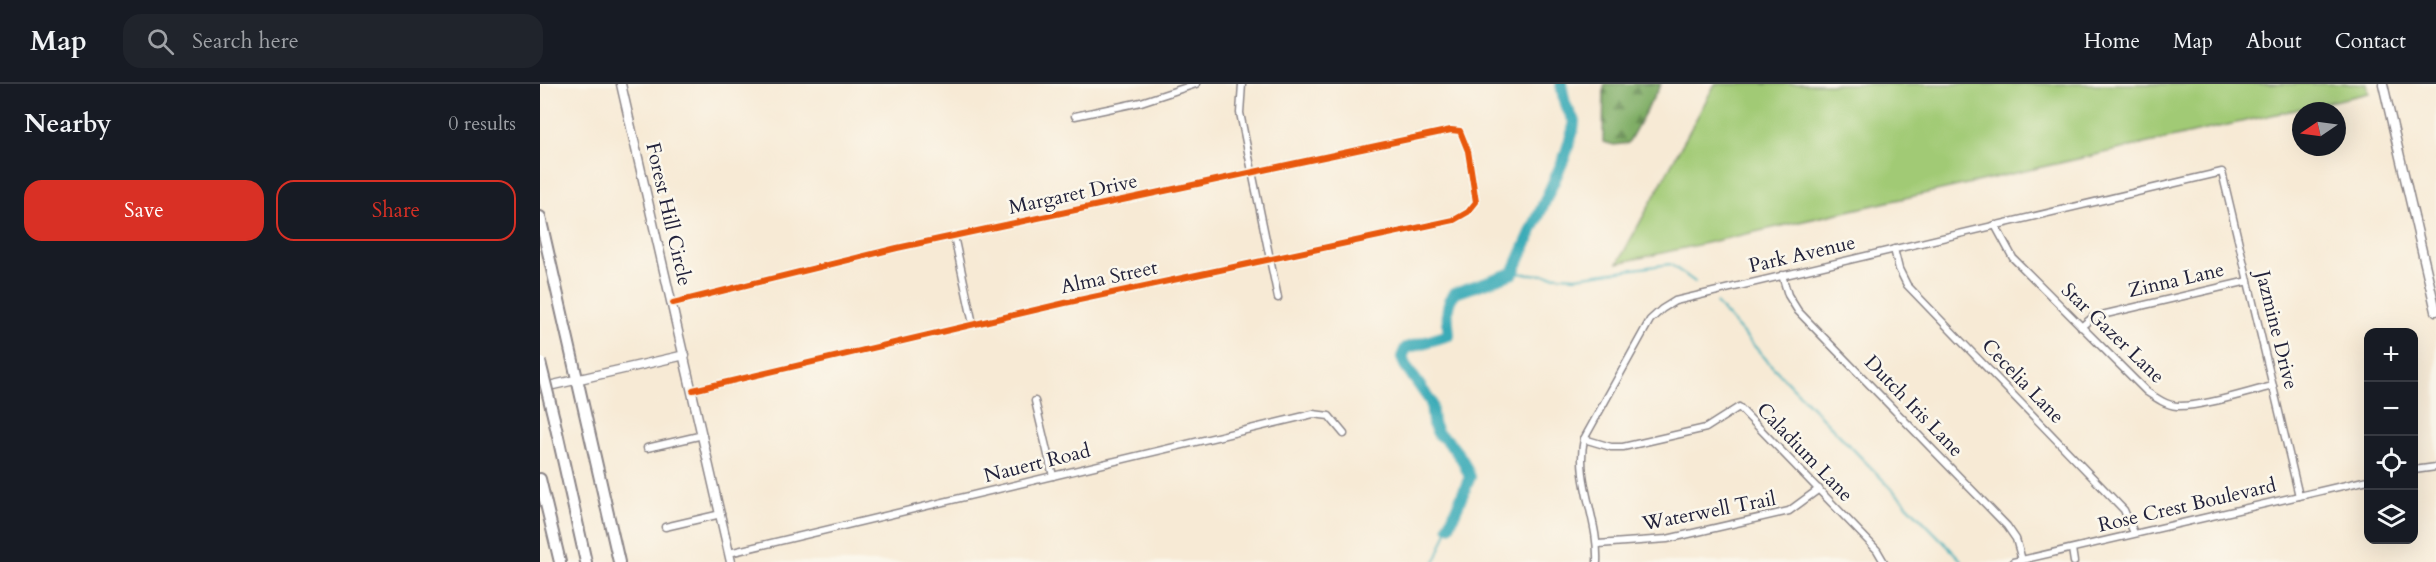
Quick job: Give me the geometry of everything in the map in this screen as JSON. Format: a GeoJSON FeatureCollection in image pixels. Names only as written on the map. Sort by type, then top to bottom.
{"type":"FeatureCollection","features":[{"type":"Feature","properties":{"kind":"highway"},"geometry":{"type":"LineString","coordinates":[[540,217],[619,562]]}},
{"type":"Feature","properties":{"kind":"highway"},"geometry":{"type":"LineString","coordinates":[[540,362],[586,562]]}},
{"type":"Feature","properties":{"kind":"highway"},"geometry":{"type":"LineString","coordinates":[[540,479],[560,562]]}},
{"type":"Feature","properties":{"kind":"street","name":"Forest Hill Circle"},"geometry":{"type":"LineString","coordinates":[[621,84],[730,557]]}},
{"type":"Feature","properties":{"kind":"street"},"geometry":{"type":"LineString","coordinates":[[1076,117],[1141,102],[1196,84]]}},
{"type":"Feature","properties":{"kind":"street"},"geometry":{"type":"LineString","coordinates":[[1242,84],[1240,112],[1278,298]]}},
{"type":"Feature","properties":{"kind":"street"},"geometry":{"type":"LineString","coordinates":[[2383,84],[2436,312]]}},
{"type":"Feature","properties":{"kind":"street","name":"Margaret Drive"},"geometry":{"type":"LineString","coordinates":[[673,303],[954,236],[1451,129],[1460,131],[1468,151]]}},
{"type":"Feature","properties":{"kind":"street","name":"Alma Street"},"geometry":{"type":"LineString","coordinates":[[693,390],[973,324],[1462,216],[1475,206],[1476,202],[1468,151]]}},
{"type":"Feature","properties":{"kind":"street","name":"Park Avenue"},"geometry":{"type":"LineString","coordinates":[[1597,562],[1598,544],[1581,471],[1584,439],[1650,320],[1662,309],[1675,302],[1782,275],[2222,172]]}},
{"type":"Feature","properties":{"kind":"street","name":"Jazmine Drive"},"geometry":{"type":"LineString","coordinates":[[2222,172],[2300,496]]}},
{"type":"Feature","properties":{"kind":"street","name":"Star Gazer Lane"},"geometry":{"type":"LineString","coordinates":[[1995,225],[2013,258],[2147,392],[2175,406],[2192,405],[2273,386]]}},
{"type":"Feature","properties":{"kind":"street"},"geometry":{"type":"LineString","coordinates":[[954,236],[973,324]]}},
{"type":"Feature","properties":{"kind":"street","name":"Cecelia Lane"},"geometry":{"type":"LineString","coordinates":[[1893,249],[1907,285],[2124,510],[2134,533]]}},
{"type":"Feature","properties":{"kind":"street","name":"Dutch Iris Lane"},"geometry":{"type":"LineString","coordinates":[[1782,275],[1788,295],[1798,311],[2007,526],[2016,539],[2022,560]]}},
{"type":"Feature","properties":{"kind":"street","name":"Zinna Lane"},"geometry":{"type":"LineString","coordinates":[[2081,327],[2093,317],[2248,281]]}},
{"type":"Feature","properties":{"kind":"street"},"geometry":{"type":"LineString","coordinates":[[540,388],[685,355]]}},
{"type":"Feature","properties":{"kind":"street"},"geometry":{"type":"LineString","coordinates":[[1035,401],[1053,476]]}},
{"type":"Feature","properties":{"kind":"street","name":"Caladium Lane"},"geometry":{"type":"LineString","coordinates":[[1584,439],[1611,447],[1623,447],[1706,428],[1739,407],[1877,550],[1884,562]]}},
{"type":"Feature","properties":{"kind":"street","name":"Nauert Road"},"geometry":{"type":"LineString","coordinates":[[730,557],[1313,414],[1329,416],[1344,434]]}},
{"type":"Feature","properties":{"kind":"street"},"geometry":{"type":"LineString","coordinates":[[647,448],[703,435]]}},
{"type":"Feature","properties":{"kind":"street"},"geometry":{"type":"LineString","coordinates":[[2426,467],[2436,461]]}},
{"type":"Feature","properties":{"kind":"street"},"geometry":{"type":"LineString","coordinates":[[2418,469],[2436,467]]}},
{"type":"Feature","properties":{"kind":"street","name":"Rose Crest Boulevard"},"geometry":{"type":"LineString","coordinates":[[2013,562],[2364,481]]}},
{"type":"Feature","properties":{"kind":"street","name":"Waterwell Trail"},"geometry":{"type":"LineString","coordinates":[[1598,544],[1667,539],[1789,511],[1819,489]]}},
{"type":"Feature","properties":{"kind":"street"},"geometry":{"type":"LineString","coordinates":[[665,527],[721,514]]}},
{"type":"Feature","properties":{"kind":"street"},"geometry":{"type":"LineString","coordinates":[[2072,549],[2074,562]]}},
{"type":"Feature","properties":{"kind":"green space"},"geometry":{"type":"Polygon","coordinates":[[[1604,84],[1661,84],[1628,143],[1614,145],[1603,142],[1604,84]]]}},
{"type":"Feature","properties":{"kind":"green space"},"geometry":{"type":"Polygon","coordinates":[[[1715,84],[2367,84],[2369,93],[2329,102],[2292,102],[2292,110],[1618,263],[1715,84]]]}},
{"type":"Feature","properties":{"kind":"waterway"},"geometry":{"type":"LineString","coordinates":[[1449,526],[1470,477],[1462,459],[1447,440],[1439,435],[1433,424],[1431,402],[1405,365],[1402,357],[1406,348],[1449,335],[1448,307],[1455,293],[1513,273],[1565,156],[1573,130],[1574,121],[1565,104],[1561,84]]}},
{"type":"Feature","properties":{"kind":"waterway"},"geometry":{"type":"LineString","coordinates":[[1513,273],[1576,277],[1670,264],[1695,282]]}},
{"type":"Feature","properties":{"kind":"waterway"},"geometry":{"type":"LineString","coordinates":[[1716,303],[1772,366],[1961,560]]}},
{"type":"Feature","properties":{"kind":"waterway"},"geometry":{"type":"LineString","coordinates":[[1435,562],[1449,526]]}},
{"type":"Feature","properties":{"kind":"cycle path"},"geometry":{"type":"LineString","coordinates":[[673,303],[897,248],[1451,130],[1460,131],[1468,151],[1476,202],[1468,212],[1454,220],[1065,303],[693,390]]}}]}
